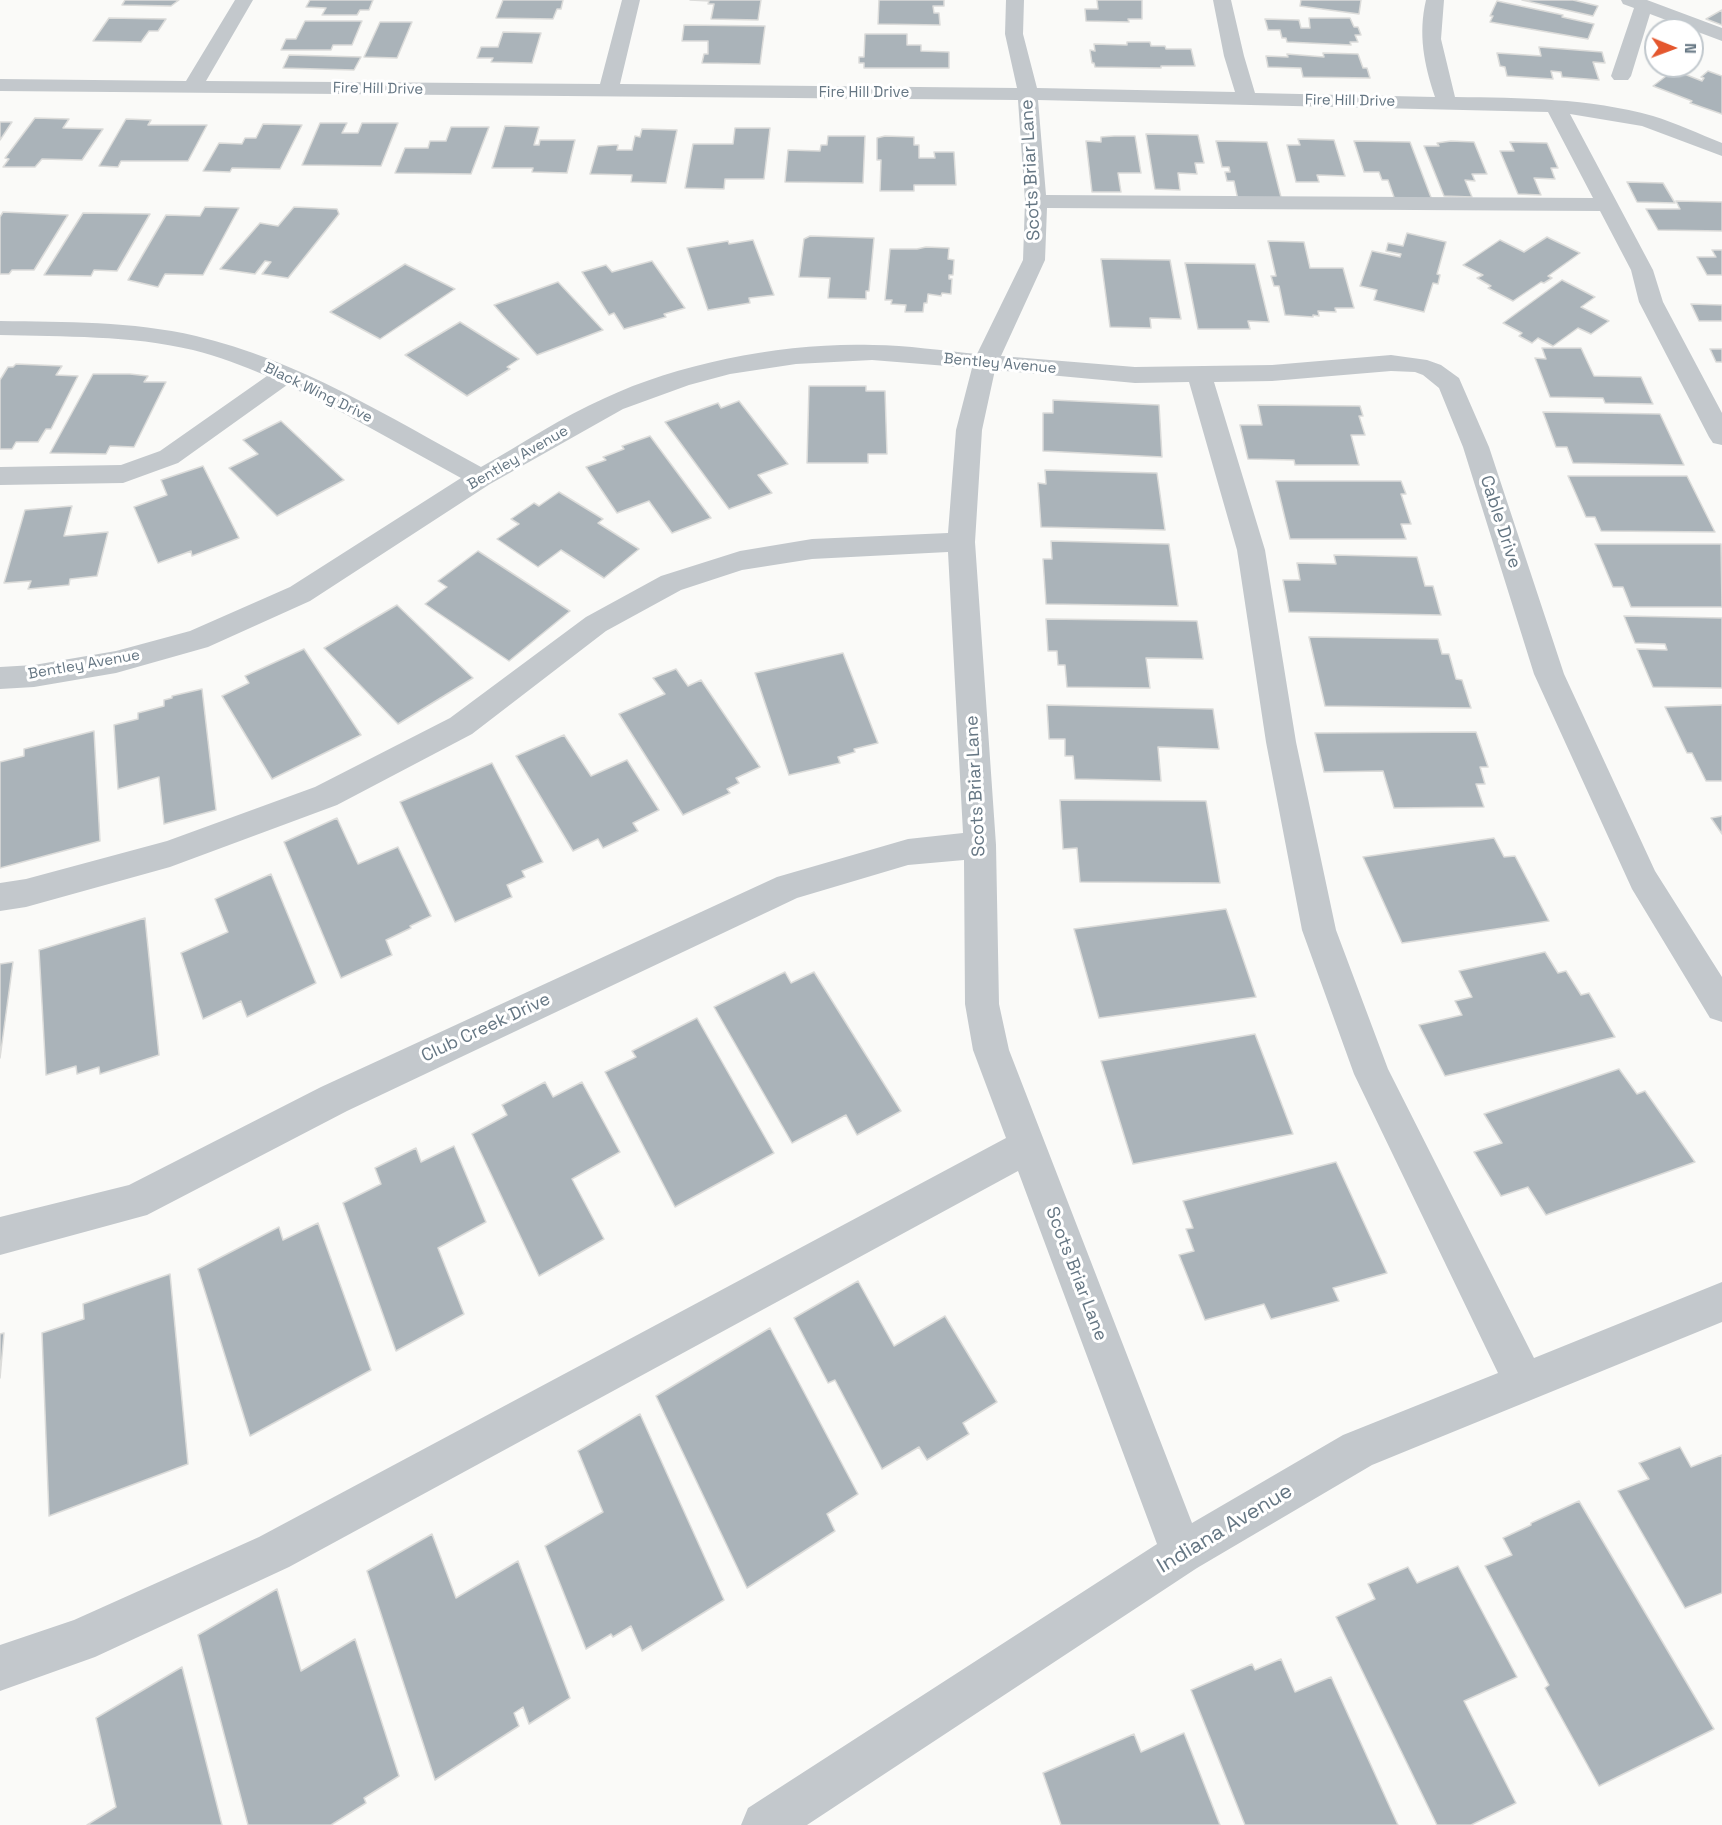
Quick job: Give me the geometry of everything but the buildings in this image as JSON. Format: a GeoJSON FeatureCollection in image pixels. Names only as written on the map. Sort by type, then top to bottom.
{"type":"FeatureCollection","features":[{"type":"Feature","properties":{"kind":"street"},"geometry":{"type":"LineString","coordinates":[[192,87],[244,0]]}},
{"type":"Feature","properties":{"kind":"street"},"geometry":{"type":"LineString","coordinates":[[608,91],[631,0]]}},
{"type":"Feature","properties":{"kind":"street","name":"Scots Briar Lane"},"geometry":{"type":"LineString","coordinates":[[1015,0],[1014,33],[1028,94],[1036,201],[1034,261],[985,363],[969,430],[961,542],[980,845],[982,1004],[991,1050],[1182,1553]]}},
{"type":"Feature","properties":{"kind":"street"},"geometry":{"type":"LineString","coordinates":[[1222,0],[1234,56],[1247,99]]}},
{"type":"Feature","properties":{"kind":"street"},"geometry":{"type":"LineString","coordinates":[[1435,0],[1429,25],[1434,65],[1447,103]]}},
{"type":"Feature","properties":{"kind":"street"},"geometry":{"type":"LineString","coordinates":[[1621,76],[1637,3],[1722,35]]}},
{"type":"Feature","properties":{"kind":"street","name":"Fire Hill Drive"},"geometry":{"type":"LineString","coordinates":[[0,85],[1028,94],[1556,107],[1647,121],[1722,150]]}},
{"type":"Feature","properties":{"kind":"street"},"geometry":{"type":"LineString","coordinates":[[1556,107],[1642,270],[1652,302],[1722,437]]}},
{"type":"Feature","properties":{"kind":"street"},"geometry":{"type":"LineString","coordinates":[[1036,201],[1608,206]]}},
{"type":"Feature","properties":{"kind":"street","name":"Black Wing Drive"},"geometry":{"type":"LineString","coordinates":[[0,328],[75,330],[151,336],[219,350],[286,374],[482,478]]}},
{"type":"Feature","properties":{"kind":"street","name":"Bentley Avenue"},"geometry":{"type":"LineString","coordinates":[[0,678],[34,676],[116,662],[198,639],[300,594],[482,478],[614,403],[680,379],[730,366],[796,356],[872,352],[1067,370]]}},
{"type":"Feature","properties":{"kind":"street","name":"Cable Drive"},"geometry":{"type":"LineString","coordinates":[[1067,370],[1135,375],[1272,373],[1391,363],[1418,365],[1432,370],[1450,384],[1476,447],[1549,674],[1643,879],[1722,1007]]}},
{"type":"Feature","properties":{"kind":"street"},"geometry":{"type":"LineString","coordinates":[[0,476],[123,474],[169,457],[286,374]]}},
{"type":"Feature","properties":{"kind":"street"},"geometry":{"type":"LineString","coordinates":[[1199,374],[1251,550],[1281,742],[1319,930],[1371,1074],[1524,1382]]}},
{"type":"Feature","properties":{"kind":"street"},"geometry":{"type":"LineString","coordinates":[[0,897],[26,894],[170,854],[326,796],[461,726],[596,624],[672,583],[740,561],[812,549],[961,542]]}},
{"type":"Feature","properties":{"kind":"street","name":"Club Creek Drive"},"geometry":{"type":"LineString","coordinates":[[0,1236],[134,1202],[334,1099],[789,887],[908,852],[980,845]]}},
{"type":"Feature","properties":{"kind":"street"},"geometry":{"type":"LineString","coordinates":[[0,1668],[79,1641],[274,1552],[1028,1146]]}},
{"type":"Feature","properties":{"kind":"street","name":"Indiana Avenue"},"geometry":{"type":"LineString","coordinates":[[765,1825],[1182,1553],[1358,1450],[1722,1302]]}}]}
